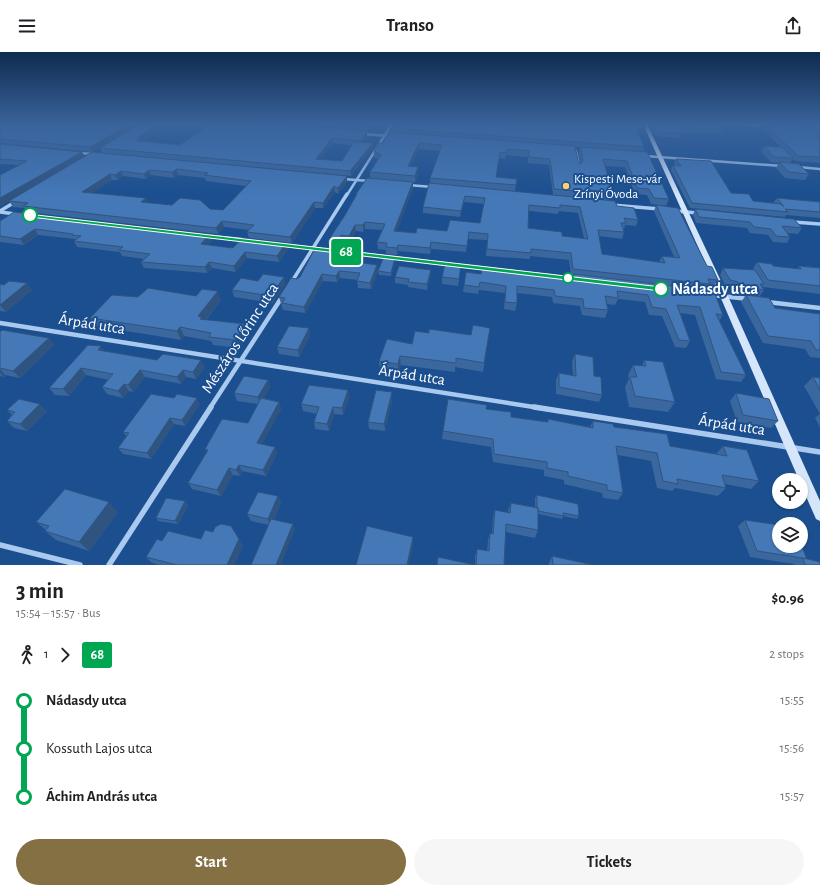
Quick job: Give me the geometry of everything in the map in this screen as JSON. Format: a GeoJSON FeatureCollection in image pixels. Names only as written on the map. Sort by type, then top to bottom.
{"type":"FeatureCollection","features":[{"type":"Feature","properties":{"kind":"street","name":"Mészáros Lőrinc utca"},"geometry":{"type":"LineString","coordinates":[[109,565],[314,248],[376,148]]}},
{"type":"Feature","properties":{"kind":"street"},"geometry":{"type":"LineString","coordinates":[[656,148],[792,448],[820,515]]}},
{"type":"Feature","properties":{"kind":"street"},"geometry":{"type":"LineString","coordinates":[[570,151],[583,152]]}},
{"type":"Feature","properties":{"kind":"street"},"geometry":{"type":"LineString","coordinates":[[576,151],[579,167]]}},
{"type":"Feature","properties":{"kind":"street"},"geometry":{"type":"LineString","coordinates":[[71,152],[94,154],[88,158]]}},
{"type":"Feature","properties":{"kind":"street"},"geometry":{"type":"LineString","coordinates":[[639,156],[789,167]]}},
{"type":"Feature","properties":{"kind":"street"},"geometry":{"type":"LineString","coordinates":[[797,167],[820,169]]}},
{"type":"Feature","properties":{"kind":"street"},"geometry":{"type":"LineString","coordinates":[[340,178],[372,182]]}},
{"type":"Feature","properties":{"kind":"street"},"geometry":{"type":"LineString","coordinates":[[403,184],[434,188]]}},
{"type":"Feature","properties":{"kind":"street"},"geometry":{"type":"LineString","coordinates":[[0,211],[20,199]]}},
{"type":"Feature","properties":{"kind":"street"},"geometry":{"type":"LineString","coordinates":[[604,204],[663,210]]}},
{"type":"Feature","properties":{"kind":"street"},"geometry":{"type":"LineString","coordinates":[[670,210],[706,214]]}},
{"type":"Feature","properties":{"kind":"street"},"geometry":{"type":"LineString","coordinates":[[0,211],[24,215]]}},
{"type":"Feature","properties":{"kind":"street"},"geometry":{"type":"LineString","coordinates":[[790,221],[820,224]]}},
{"type":"Feature","properties":{"kind":"street"},"geometry":{"type":"LineString","coordinates":[[204,236],[251,241]]}},
{"type":"Feature","properties":{"kind":"street"},"geometry":{"type":"LineString","coordinates":[[275,244],[584,280]]}},
{"type":"Feature","properties":{"kind":"street"},"geometry":{"type":"LineString","coordinates":[[711,295],[753,300]]}},
{"type":"Feature","properties":{"kind":"street"},"geometry":{"type":"LineString","coordinates":[[760,301],[820,308]]}},
{"type":"Feature","properties":{"kind":"street","name":"Árpád utca"},"geometry":{"type":"LineString","coordinates":[[0,323],[820,452]]}},
{"type":"Feature","properties":{"kind":"street"},"geometry":{"type":"LineString","coordinates":[[0,545],[80,565]]}},
{"type":"Feature","properties":{"kind":"building"},"geometry":{"type":"Polygon","coordinates":[[[0,148],[40,148],[82,152],[0,198],[0,175],[27,161],[0,159],[0,148]]]}},
{"type":"Feature","properties":{"kind":"building"},"geometry":{"type":"Polygon","coordinates":[[[100,148],[324,148],[316,159],[342,161],[350,148],[369,148],[350,171],[100,148]]]}},
{"type":"Feature","properties":{"kind":"building"},"geometry":{"type":"Polygon","coordinates":[[[376,148],[417,148],[408,166],[418,167],[415,176],[370,172],[381,155],[374,151],[376,148]]]}},
{"type":"Feature","properties":{"kind":"building"},"geometry":{"type":"Polygon","coordinates":[[[441,148],[575,148],[580,164],[583,161],[581,148],[647,152],[669,199],[654,198],[649,189],[637,188],[627,161],[603,159],[613,194],[554,189],[550,159],[529,157],[529,151],[507,149],[506,153],[500,152],[496,177],[517,179],[516,185],[430,178],[441,148]]]}},
{"type":"Feature","properties":{"kind":"building"},"geometry":{"type":"Polygon","coordinates":[[[766,148],[783,148],[793,158],[774,157],[766,148]]]}},
{"type":"Feature","properties":{"kind":"building"},"geometry":{"type":"Polygon","coordinates":[[[790,148],[820,148],[820,157],[798,156],[790,148]]]}},
{"type":"Feature","properties":{"kind":"building"},"geometry":{"type":"Polygon","coordinates":[[[92,152],[347,176],[338,188],[334,186],[323,203],[314,202],[290,237],[247,232],[254,225],[222,221],[216,228],[23,206],[28,203],[9,201],[92,152]],[[177,169],[172,172],[149,170],[144,174],[121,171],[115,175],[110,174],[82,192],[146,198],[141,202],[172,205],[180,198],[200,200],[210,209],[223,210],[251,181],[204,175],[208,173],[177,169]]]}},
{"type":"Feature","properties":{"kind":"building"},"geometry":{"type":"Polygon","coordinates":[[[676,159],[711,161],[731,193],[749,194],[753,201],[781,204],[784,207],[777,198],[820,202],[820,212],[785,209],[788,212],[692,203],[673,165],[681,166],[676,159]]]}},
{"type":"Feature","properties":{"kind":"building"},"geometry":{"type":"Polygon","coordinates":[[[779,162],[799,164],[809,174],[789,172],[779,162]]]}},
{"type":"Feature","properties":{"kind":"building"},"geometry":{"type":"Polygon","coordinates":[[[367,178],[413,182],[394,231],[416,233],[417,228],[447,231],[450,220],[480,223],[485,198],[465,196],[461,211],[423,207],[429,183],[615,201],[617,206],[634,208],[638,220],[624,218],[626,223],[621,223],[624,232],[598,230],[602,254],[665,263],[662,256],[680,258],[656,205],[678,208],[707,266],[712,267],[718,280],[708,279],[710,284],[573,269],[571,253],[531,249],[531,253],[487,249],[488,234],[469,232],[467,246],[431,242],[430,248],[398,245],[397,248],[386,247],[387,243],[377,242],[385,224],[365,222],[363,225],[355,225],[349,236],[341,235],[338,242],[328,241],[345,215],[356,194],[367,178]],[[529,205],[528,228],[562,232],[562,236],[588,239],[580,207],[560,205],[560,208],[529,205]]]}},
{"type":"Feature","properties":{"kind":"building"},"geometry":{"type":"Polygon","coordinates":[[[695,209],[794,219],[802,228],[782,226],[790,237],[776,236],[771,229],[754,227],[750,222],[699,217],[695,209]]]}},
{"type":"Feature","properties":{"kind":"building"},"geometry":{"type":"Polygon","coordinates":[[[14,212],[210,234],[201,244],[233,248],[242,238],[286,243],[277,256],[245,252],[234,266],[209,262],[205,267],[141,262],[150,254],[119,250],[123,247],[74,241],[81,236],[72,235],[73,234],[35,229],[20,239],[0,236],[0,221],[14,212]]]}},
{"type":"Feature","properties":{"kind":"building"},"geometry":{"type":"Polygon","coordinates":[[[325,247],[335,248],[331,255],[359,258],[357,262],[377,265],[370,283],[357,281],[360,273],[339,271],[336,276],[322,274],[304,307],[282,303],[285,298],[279,297],[291,278],[297,279],[300,277],[314,250],[322,251],[325,247]]]}},
{"type":"Feature","properties":{"kind":"building"},"geometry":{"type":"Polygon","coordinates":[[[384,256],[395,258],[391,273],[378,271],[384,256]]]}},
{"type":"Feature","properties":{"kind":"building"},"geometry":{"type":"Polygon","coordinates":[[[757,262],[772,264],[773,266],[801,269],[799,266],[820,268],[820,286],[768,280],[757,262]]]}},
{"type":"Feature","properties":{"kind":"building"},"geometry":{"type":"Polygon","coordinates":[[[445,264],[461,266],[459,279],[442,277],[445,264]]]}},
{"type":"Feature","properties":{"kind":"building"},"geometry":{"type":"Polygon","coordinates":[[[399,266],[431,270],[427,284],[408,282],[409,279],[395,277],[399,266]]]}},
{"type":"Feature","properties":{"kind":"building"},"geometry":{"type":"Polygon","coordinates":[[[482,268],[574,279],[574,274],[714,291],[723,315],[716,314],[746,375],[721,372],[700,307],[677,305],[690,341],[679,340],[666,309],[652,307],[648,295],[617,291],[618,298],[605,296],[608,310],[584,308],[583,299],[555,296],[554,290],[517,286],[517,303],[505,302],[506,286],[480,282],[479,287],[464,285],[466,272],[481,274],[482,268]]]}},
{"type":"Feature","properties":{"kind":"building"},"geometry":{"type":"Polygon","coordinates":[[[723,268],[755,270],[764,284],[760,284],[764,290],[741,287],[738,282],[730,280],[723,268]]]}},
{"type":"Feature","properties":{"kind":"building"},"geometry":{"type":"Polygon","coordinates":[[[263,274],[284,277],[271,296],[232,290],[241,278],[258,281],[263,274]]]}},
{"type":"Feature","properties":{"kind":"building"},"geometry":{"type":"Polygon","coordinates":[[[9,281],[27,283],[0,305],[0,284],[4,285],[9,281]]]}},
{"type":"Feature","properties":{"kind":"building"},"geometry":{"type":"Polygon","coordinates":[[[148,288],[196,296],[202,289],[218,291],[198,316],[202,317],[200,319],[245,324],[236,340],[209,337],[211,333],[180,327],[177,331],[90,318],[112,295],[138,297],[148,288]]]}},
{"type":"Feature","properties":{"kind":"building"},"geometry":{"type":"Polygon","coordinates":[[[746,295],[769,298],[775,308],[820,314],[820,350],[816,350],[811,341],[768,336],[746,295]]]}},
{"type":"Feature","properties":{"kind":"building"},"geometry":{"type":"Polygon","coordinates":[[[473,325],[490,328],[484,363],[456,358],[456,363],[400,356],[398,364],[379,361],[387,339],[412,344],[415,331],[429,333],[429,329],[471,335],[473,325]]]}},
{"type":"Feature","properties":{"kind":"building"},"geometry":{"type":"Polygon","coordinates":[[[289,326],[309,328],[298,350],[277,347],[289,326]]]}},
{"type":"Feature","properties":{"kind":"building"},"geometry":{"type":"Polygon","coordinates":[[[2,330],[49,338],[13,371],[0,368],[0,332],[2,330]]]}},
{"type":"Feature","properties":{"kind":"building"},"geometry":{"type":"Polygon","coordinates":[[[88,345],[101,346],[98,350],[157,360],[163,354],[201,360],[193,372],[183,370],[177,377],[140,370],[128,385],[124,384],[118,391],[102,387],[113,374],[81,368],[63,389],[49,388],[88,345]]]}},
{"type":"Feature","properties":{"kind":"building"},"geometry":{"type":"Polygon","coordinates":[[[575,354],[593,357],[594,376],[601,377],[602,395],[559,387],[559,373],[576,376],[575,354]]]}},
{"type":"Feature","properties":{"kind":"building"},"geometry":{"type":"Polygon","coordinates":[[[644,360],[663,362],[675,402],[635,396],[630,377],[637,377],[633,365],[646,366],[644,360]]]}},
{"type":"Feature","properties":{"kind":"building"},"geometry":{"type":"Polygon","coordinates":[[[244,376],[268,380],[258,397],[234,393],[244,376]]]}},
{"type":"Feature","properties":{"kind":"building"},"geometry":{"type":"Polygon","coordinates":[[[813,377],[820,378],[820,390],[813,377]]]}},
{"type":"Feature","properties":{"kind":"building"},"geometry":{"type":"Polygon","coordinates":[[[309,385],[348,390],[342,408],[333,407],[327,424],[314,422],[319,407],[301,404],[309,385]]]}},
{"type":"Feature","properties":{"kind":"building"},"geometry":{"type":"Polygon","coordinates":[[[376,390],[392,392],[384,424],[368,422],[376,390]]]}},
{"type":"Feature","properties":{"kind":"building"},"geometry":{"type":"Polygon","coordinates":[[[736,393],[769,399],[778,421],[743,415],[736,393]]]}},
{"type":"Feature","properties":{"kind":"building"},"geometry":{"type":"Polygon","coordinates":[[[151,394],[174,398],[177,394],[197,398],[182,420],[170,418],[147,453],[118,448],[129,433],[123,432],[151,394]]]}},
{"type":"Feature","properties":{"kind":"building"},"geometry":{"type":"Polygon","coordinates":[[[261,398],[279,402],[257,443],[275,447],[263,470],[239,465],[236,470],[229,468],[217,490],[188,483],[208,450],[205,449],[222,419],[248,423],[261,398]]]}},
{"type":"Feature","properties":{"kind":"building"},"geometry":{"type":"Polygon","coordinates":[[[19,399],[40,404],[20,424],[7,421],[15,412],[7,410],[19,399]]]}},
{"type":"Feature","properties":{"kind":"building"},"geometry":{"type":"Polygon","coordinates":[[[448,399],[487,405],[486,409],[511,412],[511,417],[548,422],[548,419],[593,428],[593,421],[613,424],[614,427],[667,434],[670,446],[727,456],[723,446],[747,450],[759,481],[722,475],[726,488],[677,479],[678,484],[663,481],[657,453],[616,446],[623,493],[607,490],[607,485],[568,476],[568,472],[547,468],[547,462],[494,454],[493,439],[443,431],[448,399]]]}},
{"type":"Feature","properties":{"kind":"building"},"geometry":{"type":"Polygon","coordinates":[[[65,489],[109,502],[79,542],[45,531],[49,526],[36,522],[65,489]]]}},
{"type":"Feature","properties":{"kind":"building"},"geometry":{"type":"Polygon","coordinates":[[[258,492],[278,496],[268,519],[247,514],[258,492]]]}},
{"type":"Feature","properties":{"kind":"building"},"geometry":{"type":"Polygon","coordinates":[[[537,495],[578,504],[579,516],[563,513],[564,516],[538,511],[537,495]]]}},
{"type":"Feature","properties":{"kind":"building"},"geometry":{"type":"Polygon","coordinates":[[[166,498],[185,501],[175,521],[156,518],[166,498]]]}},
{"type":"Feature","properties":{"kind":"building"},"geometry":{"type":"Polygon","coordinates":[[[511,503],[538,508],[538,530],[506,524],[504,565],[476,565],[477,549],[489,551],[490,533],[493,534],[495,510],[510,513],[511,503]]]}},
{"type":"Feature","properties":{"kind":"building"},"geometry":{"type":"Polygon","coordinates":[[[271,519],[293,524],[276,565],[251,565],[271,519]]]}},
{"type":"Feature","properties":{"kind":"building"},"geometry":{"type":"Polygon","coordinates":[[[745,520],[772,524],[772,553],[804,553],[807,559],[820,562],[820,565],[805,565],[803,558],[757,551],[745,520]]]}},
{"type":"Feature","properties":{"kind":"building"},"geometry":{"type":"Polygon","coordinates":[[[221,524],[231,526],[239,539],[227,565],[177,565],[146,557],[157,539],[162,541],[168,531],[201,539],[205,530],[213,532],[215,527],[221,524]]]}},
{"type":"Feature","properties":{"kind":"building"},"geometry":{"type":"Polygon","coordinates":[[[367,526],[413,537],[407,565],[356,565],[367,526]]]}},
{"type":"Feature","properties":{"kind":"building"},"geometry":{"type":"Polygon","coordinates":[[[552,556],[593,565],[553,565],[552,556]]]}},
{"type":"Feature","properties":{"kind":"building"},"geometry":{"type":"Polygon","coordinates":[[[438,557],[475,565],[437,565],[438,557]]]}},
{"type":"Feature","properties":{"kind":"bus line","name":"68"},"geometry":{"type":"LineString","coordinates":[[30,215],[661,289]]}},
{"type":"Feature","properties":{"kind":"place","name":"Kispesti Mese-vár Zrínyi Óvoda"},"geometry":{"type":"Point","coordinates":[566,186]}},
{"type":"Feature","properties":{"kind":"place","name":"Nádasdy utca"},"geometry":{"type":"Point","coordinates":[661,289]}}]}
